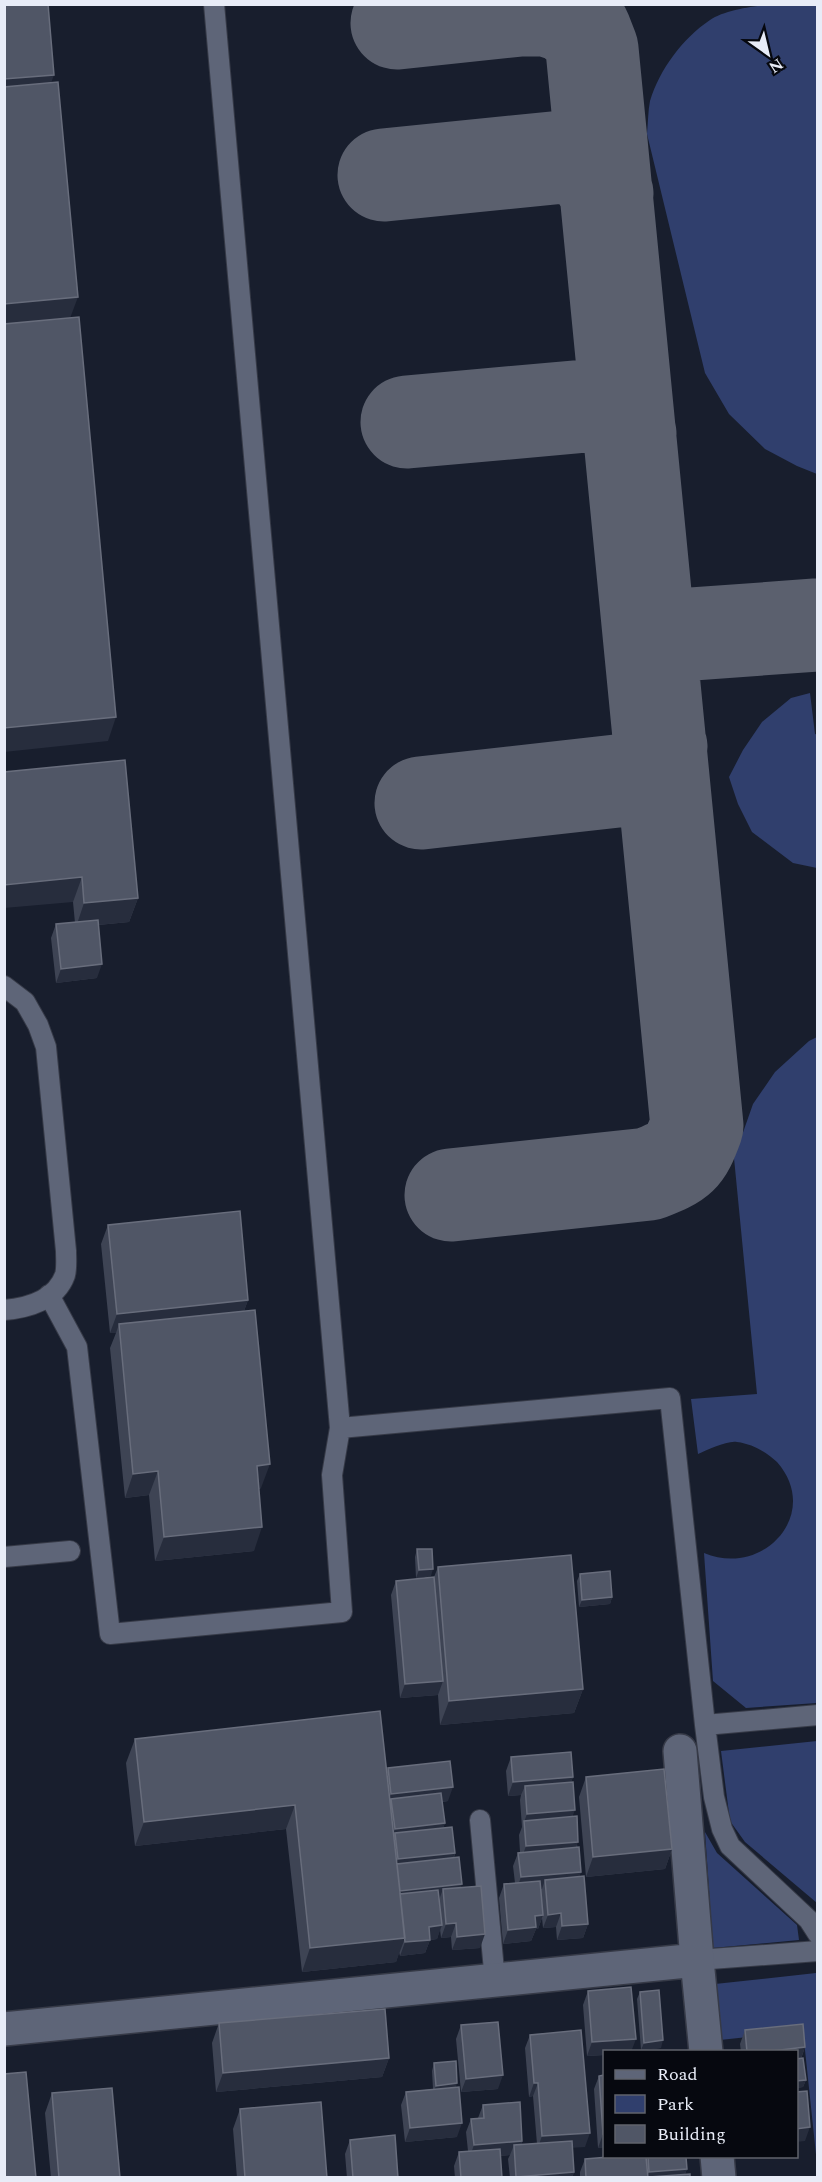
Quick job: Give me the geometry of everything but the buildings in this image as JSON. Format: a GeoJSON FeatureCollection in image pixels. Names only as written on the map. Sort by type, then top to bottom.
{"type":"FeatureCollection","features":[{"type":"Feature","properties":{"kind":"street"},"geometry":{"type":"LineString","coordinates":[[680,1751],[706,2050]]}},
{"type":"Feature","properties":{"kind":"street"},"geometry":{"type":"LineString","coordinates":[[4,2029],[697,1960]]}},
{"type":"Feature","properties":{"kind":"street"},"geometry":{"type":"LineString","coordinates":[[717,2158],[719,2178]]}},
{"type":"Feature","properties":{"kind":"lane"},"geometry":{"type":"LineString","coordinates":[[49,1295],[77,1347],[110,1634],[342,1612],[332,1475],[340,1428],[214,4]]}},
{"type":"Feature","properties":{"kind":"lane"},"geometry":{"type":"LineString","coordinates":[[4,986],[25,1002],[39,1025],[46,1047],[66,1251],[66,1274],[58,1288],[36,1303],[4,1310]]}},
{"type":"Feature","properties":{"kind":"lane"},"geometry":{"type":"LineString","coordinates":[[340,1428],[670,1398],[705,1725],[714,1797],[722,1829],[730,1846],[809,1920],[818,1934]]}},
{"type":"Feature","properties":{"kind":"lane"},"geometry":{"type":"LineString","coordinates":[[4,1557],[70,1551]]}},
{"type":"Feature","properties":{"kind":"lane"},"geometry":{"type":"LineString","coordinates":[[705,1725],[818,1715]]}},
{"type":"Feature","properties":{"kind":"lane"},"geometry":{"type":"LineString","coordinates":[[480,1820],[495,1980]]}},
{"type":"Feature","properties":{"kind":"lane"},"geometry":{"type":"LineString","coordinates":[[697,1960],[818,1951]]}},
{"type":"Feature","properties":{"kind":"green space"},"geometry":{"type":"Polygon","coordinates":[[[768,5],[817,5],[817,474],[765,449],[729,414],[705,373],[647,134],[649,105],[654,89],[666,66],[690,36],[710,20],[722,14],[768,5]]]}},
{"type":"Feature","properties":{"kind":"green space"},"geometry":{"type":"Polygon","coordinates":[[[810,693],[815,734],[818,735],[817,868],[793,863],[752,832],[738,804],[729,777],[743,750],[762,722],[791,698],[810,693]]]}},
{"type":"Feature","properties":{"kind":"green space"},"geometry":{"type":"Polygon","coordinates":[[[817,1037],[817,1703],[746,1708],[713,1681],[704,1553],[726,1558],[747,1556],[765,1549],[780,1536],[789,1520],[793,1501],[789,1482],[777,1462],[759,1449],[743,1443],[728,1442],[698,1454],[691,1399],[757,1394],[734,1158],[753,1104],[775,1072],[809,1041],[817,1037]]]}},
{"type":"Feature","properties":{"kind":"green space"},"geometry":{"type":"Polygon","coordinates":[[[818,1741],[817,1903],[745,1842],[730,1821],[721,1751],[818,1741]]]}},
{"type":"Feature","properties":{"kind":"green space"},"geometry":{"type":"Polygon","coordinates":[[[705,1832],[717,1853],[797,1925],[799,1940],[713,1948],[705,1832]]]}},
{"type":"Feature","properties":{"kind":"green space"},"geometry":{"type":"Polygon","coordinates":[[[816,1973],[818,1984],[817,2164],[803,2031],[720,2040],[715,1984],[816,1973]]]}},
{"type":"Feature","properties":{"kind":"taxiway"},"geometry":{"type":"LineString","coordinates":[[397,23],[520,10],[547,10],[568,17],[585,31],[592,49],[697,1126],[689,1146],[680,1158],[649,1174],[451,1195]]}},
{"type":"Feature","properties":{"kind":"taxiway"},"geometry":{"type":"LineString","coordinates":[[384,175],[563,157],[580,162],[591,169],[607,194]]}},
{"type":"Feature","properties":{"kind":"taxiway"},"geometry":{"type":"LineString","coordinates":[[407,422],[597,405],[616,416],[630,434]]}},
{"type":"Feature","properties":{"kind":"taxiway"},"geometry":{"type":"LineString","coordinates":[[650,637],[816,625]]}},
{"type":"Feature","properties":{"kind":"taxiway"},"geometry":{"type":"LineString","coordinates":[[421,803],[635,779],[651,766],[661,747]]}}]}
